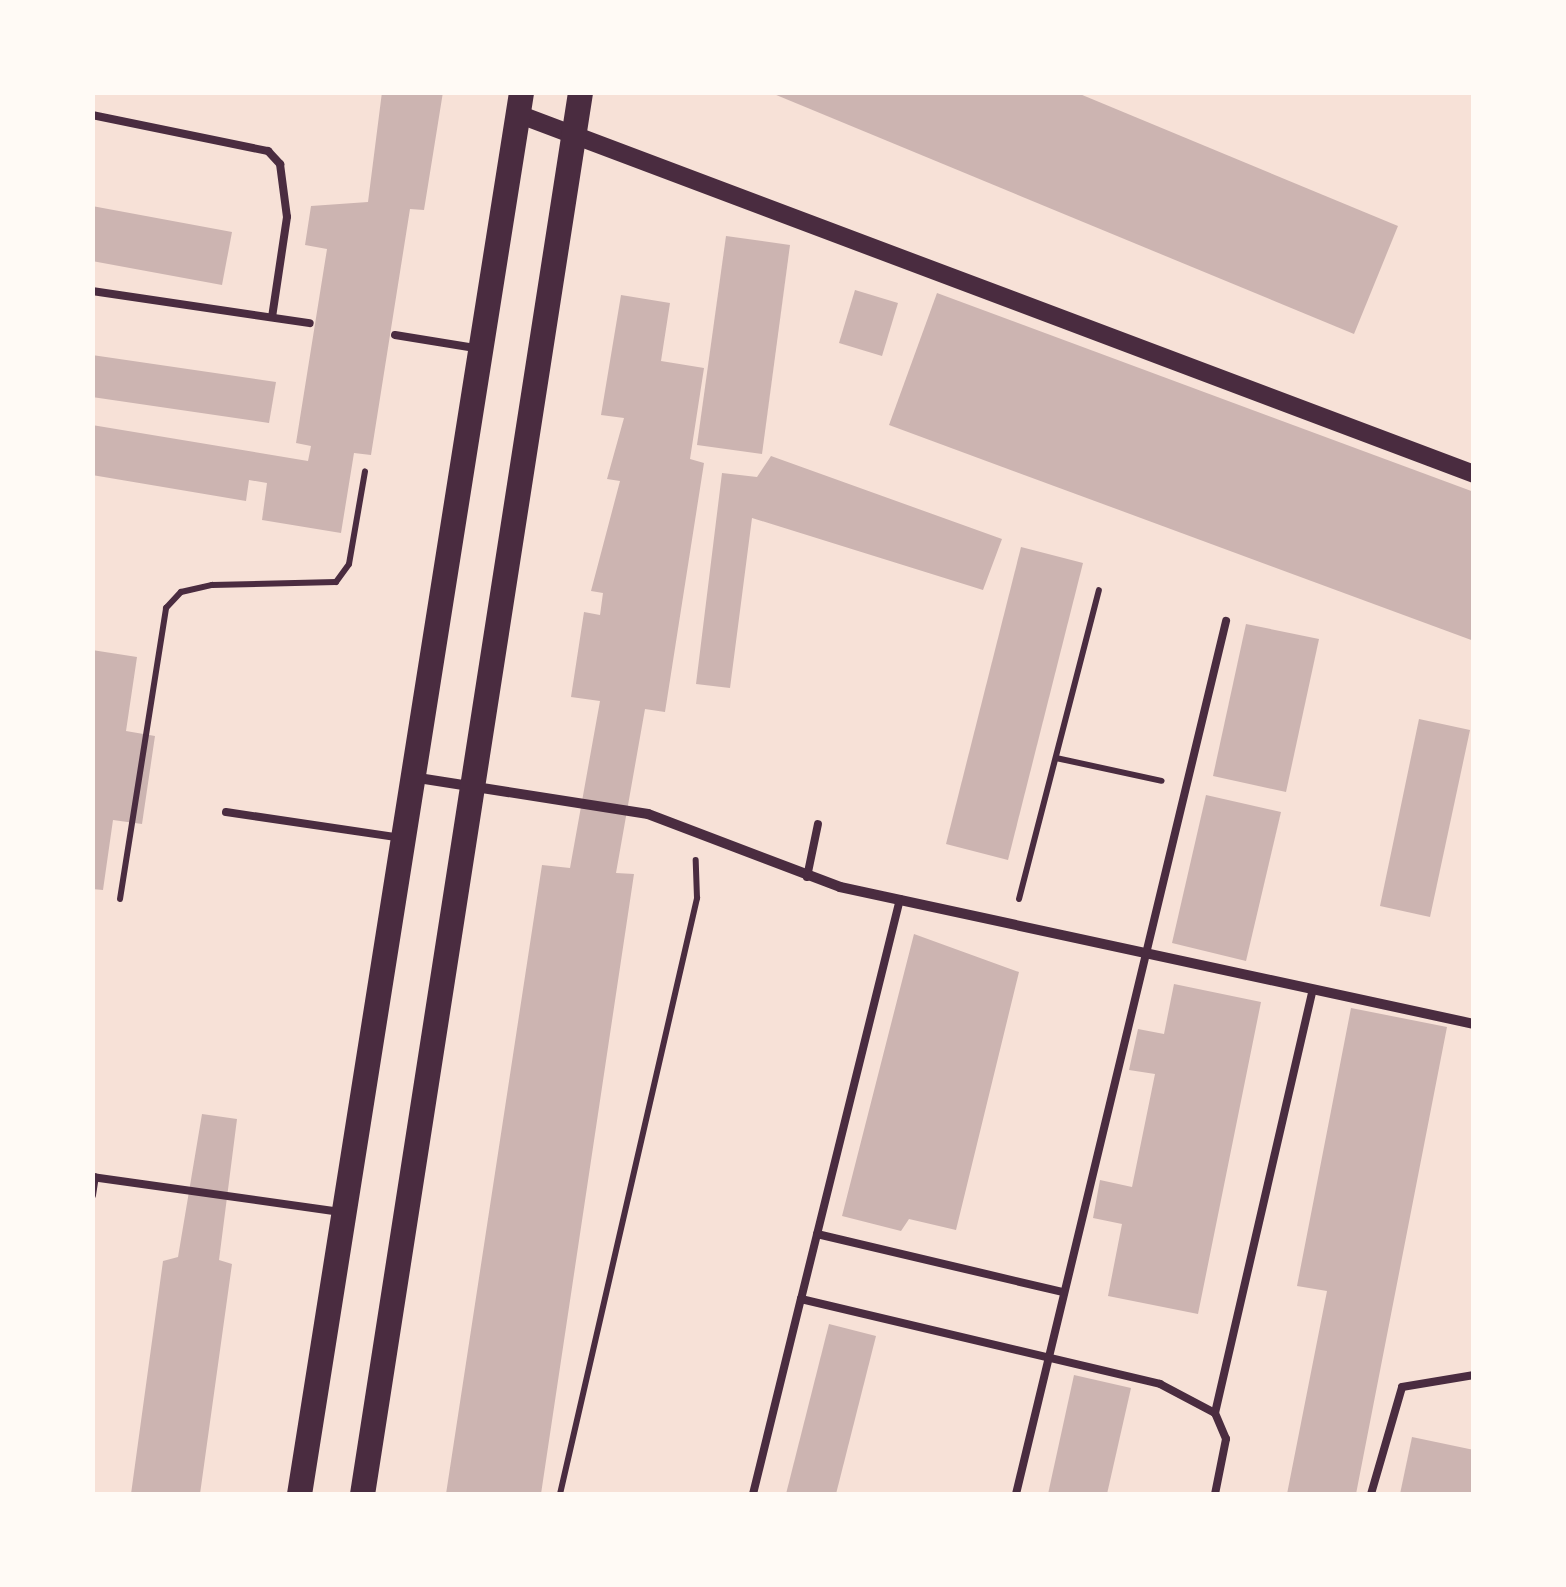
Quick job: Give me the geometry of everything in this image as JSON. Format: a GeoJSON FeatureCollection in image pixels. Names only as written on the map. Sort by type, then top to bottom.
{"type":"FeatureCollection","features":[{"type":"Feature","properties":{"kind":"main road"},"geometry":{"type":"LineString","coordinates":[[362,1494],[580,92]]}},
{"type":"Feature","properties":{"kind":"main road"},"geometry":{"type":"LineString","coordinates":[[299,1494],[519,103]]}},
{"type":"Feature","properties":{"kind":"street"},"geometry":{"type":"LineString","coordinates":[[519,103],[573,136],[1474,474]]}},
{"type":"Feature","properties":{"kind":"street"},"geometry":{"type":"LineString","coordinates":[[410,777],[648,814],[807,877],[1474,1024]]}},
{"type":"Feature","properties":{"kind":"lane"},"geometry":{"type":"LineString","coordinates":[[92,115],[268,151],[280,164],[287,217],[272,318]]}},
{"type":"Feature","properties":{"kind":"lane"},"geometry":{"type":"LineString","coordinates":[[92,291],[310,323]]}},
{"type":"Feature","properties":{"kind":"lane"},"geometry":{"type":"LineString","coordinates":[[395,336],[480,348]]}},
{"type":"Feature","properties":{"kind":"lane"},"geometry":{"type":"LineString","coordinates":[[1016,1494],[1226,621]]}},
{"type":"Feature","properties":{"kind":"lane"},"geometry":{"type":"LineString","coordinates":[[226,812],[401,838]]}},
{"type":"Feature","properties":{"kind":"lane"},"geometry":{"type":"LineString","coordinates":[[807,877],[818,824]]}},
{"type":"Feature","properties":{"kind":"lane"},"geometry":{"type":"LineString","coordinates":[[753,1494],[900,900]]}},
{"type":"Feature","properties":{"kind":"lane"},"geometry":{"type":"LineString","coordinates":[[1215,1494],[1226,1439],[1216,1413],[1313,990]]}},
{"type":"Feature","properties":{"kind":"lane"},"geometry":{"type":"LineString","coordinates":[[92,1195],[94,1177],[341,1212]]}},
{"type":"Feature","properties":{"kind":"lane"},"geometry":{"type":"LineString","coordinates":[[817,1234],[1062,1292]]}},
{"type":"Feature","properties":{"kind":"lane"},"geometry":{"type":"LineString","coordinates":[[801,1299],[1160,1384],[1216,1413]]}},
{"type":"Feature","properties":{"kind":"lane"},"geometry":{"type":"LineString","coordinates":[[1371,1494],[1402,1387],[1474,1375]]}},
{"type":"Feature","properties":{"kind":"path"},"geometry":{"type":"LineString","coordinates":[[120,899],[166,608],[182,592],[212,585],[336,582],[349,564],[365,471]]}},
{"type":"Feature","properties":{"kind":"path"},"geometry":{"type":"LineString","coordinates":[[1013,924],[1098,590]]}},
{"type":"Feature","properties":{"kind":"path"},"geometry":{"type":"LineString","coordinates":[[1056,758],[1185,786]]}},
{"type":"Feature","properties":{"kind":"path"},"geometry":{"type":"LineString","coordinates":[[560,1494],[698,898],[692,834]]}},
{"type":"Feature","properties":{"kind":"building"},"geometry":{"type":"Polygon","coordinates":[[[382,92],[443,92],[424,210],[410,209],[371,455],[354,453],[341,533],[262,520],[267,483],[249,480],[246,501],[92,475],[92,425],[308,461],[311,446],[296,443],[327,249],[305,245],[311,206],[368,202],[382,92]]]}},
{"type":"Feature","properties":{"kind":"building"},"geometry":{"type":"Polygon","coordinates":[[[769,92],[1075,92],[1398,226],[1354,334],[769,92]]]}},
{"type":"Feature","properties":{"kind":"building"},"geometry":{"type":"Polygon","coordinates":[[[92,206],[232,232],[222,285],[92,261],[92,206]]]}},
{"type":"Feature","properties":{"kind":"building"},"geometry":{"type":"Polygon","coordinates":[[[726,236],[790,245],[762,454],[697,445],[726,236]]]}},
{"type":"Feature","properties":{"kind":"building"},"geometry":{"type":"Polygon","coordinates":[[[855,290],[898,303],[882,356],[839,343],[855,290]]]}},
{"type":"Feature","properties":{"kind":"building"},"geometry":{"type":"Polygon","coordinates":[[[937,293],[1474,492],[1474,641],[889,425],[937,293]]]}},
{"type":"Feature","properties":{"kind":"building"},"geometry":{"type":"Polygon","coordinates":[[[621,295],[670,303],[661,361],[704,368],[690,459],[704,463],[665,712],[645,709],[616,873],[634,874],[541,1494],[446,1494],[542,865],[570,868],[600,701],[571,697],[584,612],[600,615],[603,593],[591,591],[620,481],[607,479],[624,418],[601,415],[621,295]]]}},
{"type":"Feature","properties":{"kind":"building"},"geometry":{"type":"Polygon","coordinates":[[[92,355],[276,382],[269,423],[92,397],[92,355]]]}},
{"type":"Feature","properties":{"kind":"building"},"geometry":{"type":"Polygon","coordinates":[[[771,456],[1002,539],[983,590],[752,518],[730,688],[696,684],[722,473],[757,477],[771,456]]]}},
{"type":"Feature","properties":{"kind":"building"},"geometry":{"type":"Polygon","coordinates":[[[1021,547],[1083,563],[1008,860],[946,844],[1021,547]]]}},
{"type":"Feature","properties":{"kind":"building"},"geometry":{"type":"Polygon","coordinates":[[[1246,624],[1319,639],[1286,792],[1213,776],[1246,624]]]}},
{"type":"Feature","properties":{"kind":"building"},"geometry":{"type":"Polygon","coordinates":[[[92,650],[137,657],[126,731],[155,736],[142,824],[113,820],[103,890],[92,889],[92,650]]]}},
{"type":"Feature","properties":{"kind":"building"},"geometry":{"type":"Polygon","coordinates":[[[1419,719],[1470,730],[1430,917],[1380,906],[1419,719]]]}},
{"type":"Feature","properties":{"kind":"building"},"geometry":{"type":"Polygon","coordinates":[[[1206,795],[1281,812],[1246,961],[1172,943],[1206,795]]]}},
{"type":"Feature","properties":{"kind":"building"},"geometry":{"type":"Polygon","coordinates":[[[914,934],[1019,972],[956,1230],[909,1219],[901,1231],[842,1216],[914,934]]]}},
{"type":"Feature","properties":{"kind":"building"},"geometry":{"type":"Polygon","coordinates":[[[1174,984],[1261,1002],[1198,1314],[1108,1296],[1122,1224],[1093,1218],[1100,1180],[1132,1187],[1155,1074],[1129,1070],[1138,1029],[1164,1034],[1174,984]]]}},
{"type":"Feature","properties":{"kind":"building"},"geometry":{"type":"Polygon","coordinates":[[[1351,1008],[1447,1027],[1356,1494],[1287,1494],[1327,1291],[1297,1286],[1351,1008]]]}},
{"type":"Feature","properties":{"kind":"building"},"geometry":{"type":"Polygon","coordinates":[[[202,1114],[237,1119],[219,1260],[232,1264],[200,1494],[131,1494],[163,1261],[178,1257],[202,1114]]]}},
{"type":"Feature","properties":{"kind":"building"},"geometry":{"type":"Polygon","coordinates":[[[829,1324],[876,1336],[836,1494],[786,1494],[829,1324]]]}},
{"type":"Feature","properties":{"kind":"building"},"geometry":{"type":"Polygon","coordinates":[[[1074,1375],[1131,1388],[1107,1494],[1048,1494],[1074,1375]]]}},
{"type":"Feature","properties":{"kind":"building"},"geometry":{"type":"Polygon","coordinates":[[[1412,1437],[1474,1450],[1474,1494],[1400,1494],[1412,1437]]]}}]}
